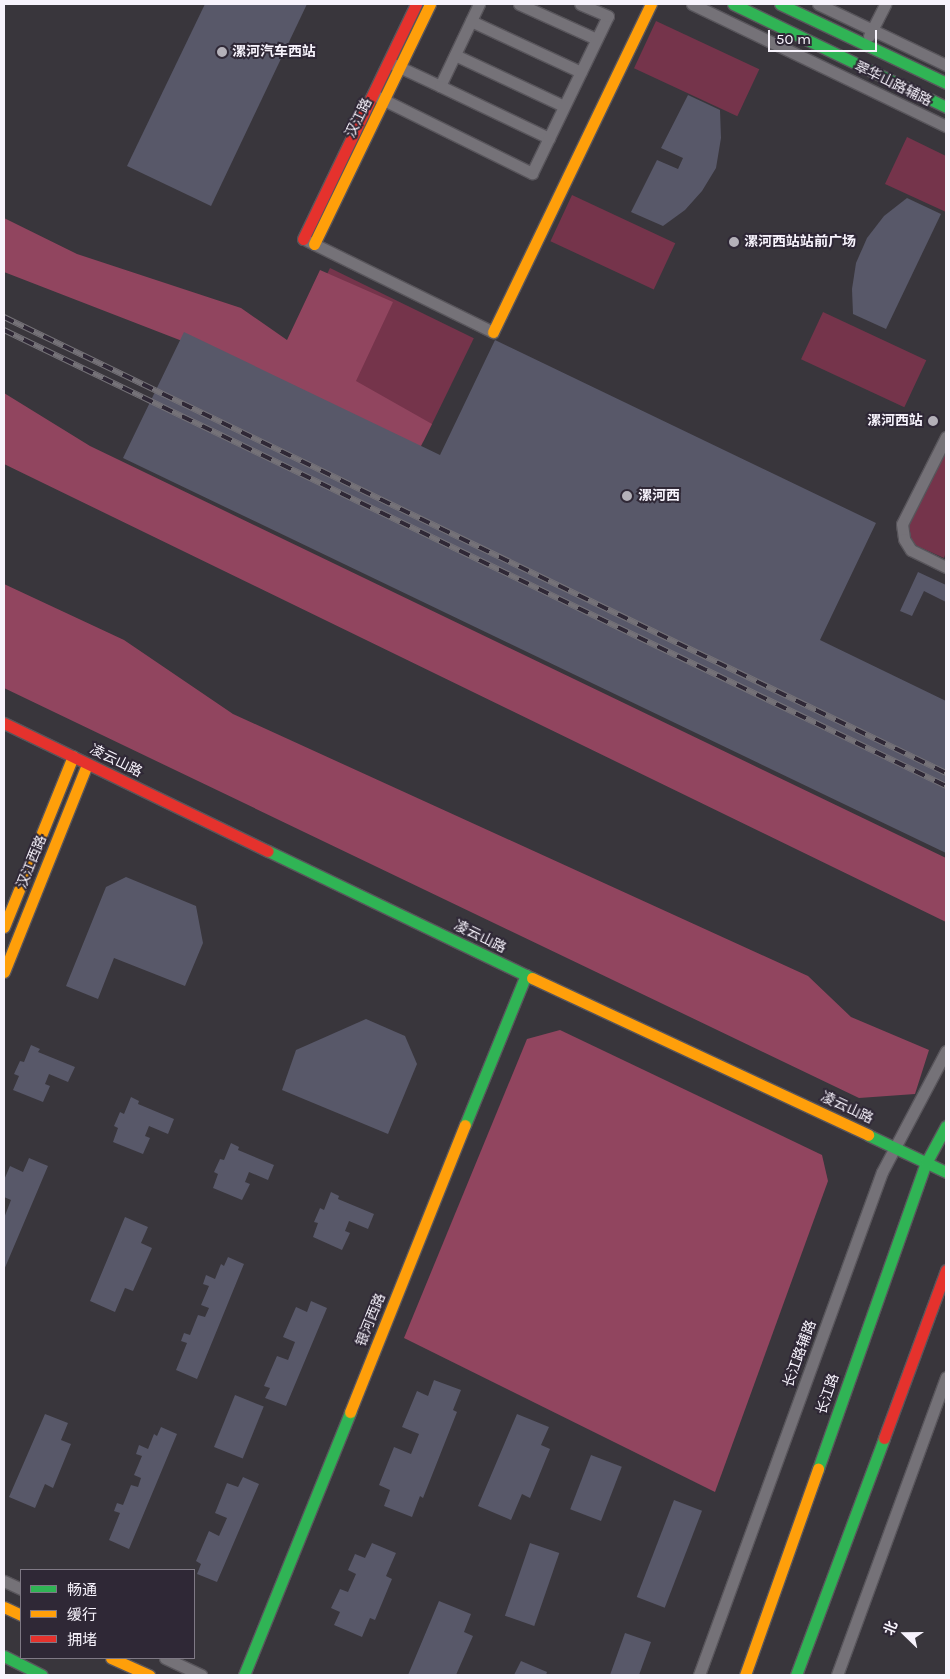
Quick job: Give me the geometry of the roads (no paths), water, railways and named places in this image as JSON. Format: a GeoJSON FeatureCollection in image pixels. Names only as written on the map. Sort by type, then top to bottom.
{"type":"FeatureCollection","features":[{"type":"Feature","properties":{"kind":"street","name":"汉江路"},"geometry":{"type":"LineString","coordinates":[[416,4],[303,239],[314,244],[430,4]]}},
{"type":"Feature","properties":{"kind":"street"},"geometry":{"type":"LineString","coordinates":[[440,86],[479,4]]}},
{"type":"Feature","properties":{"kind":"street"},"geometry":{"type":"LineString","coordinates":[[519,4],[596,39]]}},
{"type":"Feature","properties":{"kind":"street"},"geometry":{"type":"LineString","coordinates":[[372,94],[532,173],[608,16],[580,4]]}},
{"type":"Feature","properties":{"kind":"street"},"geometry":{"type":"LineString","coordinates":[[314,244],[493,332],[651,4]]}},
{"type":"Feature","properties":{"kind":"street","name":"翠华山路辅路"},"geometry":{"type":"LineString","coordinates":[[692,4],[946,126]]}},
{"type":"Feature","properties":{"kind":"street"},"geometry":{"type":"LineString","coordinates":[[733,4],[946,107]]}},
{"type":"Feature","properties":{"kind":"street"},"geometry":{"type":"LineString","coordinates":[[780,4],[946,83]]}},
{"type":"Feature","properties":{"kind":"street"},"geometry":{"type":"LineString","coordinates":[[818,4],[946,65]]}},
{"type":"Feature","properties":{"kind":"street"},"geometry":{"type":"LineString","coordinates":[[866,44],[885,4]]}},
{"type":"Feature","properties":{"kind":"street"},"geometry":{"type":"LineString","coordinates":[[471,21],[581,72]]}},
{"type":"Feature","properties":{"kind":"street"},"geometry":{"type":"LineString","coordinates":[[455,55],[564,106]]}},
{"type":"Feature","properties":{"kind":"street"},"geometry":{"type":"LineString","coordinates":[[388,62],[549,138]]}},
{"type":"Feature","properties":{"kind":"street"},"geometry":{"type":"LineString","coordinates":[[946,437],[902,524],[904,539],[911,550],[946,567]]}},
{"type":"Feature","properties":{"kind":"street","name":"凌云山路"},"geometry":{"type":"LineString","coordinates":[[4,723],[526,976],[946,1172]]}},
{"type":"Feature","properties":{"kind":"street","name":"汉江西路"},"geometry":{"type":"LineString","coordinates":[[4,927],[73,756]]}},
{"type":"Feature","properties":{"kind":"street","name":"汉江西路"},"geometry":{"type":"LineString","coordinates":[[4,972],[88,764]]}},
{"type":"Feature","properties":{"kind":"street","name":"银河西路"},"geometry":{"type":"LineString","coordinates":[[244,1675],[526,976]]}},
{"type":"Feature","properties":{"kind":"street","name":"长江路辅路"},"geometry":{"type":"LineString","coordinates":[[699,1675],[882,1172],[946,1050]]}},
{"type":"Feature","properties":{"kind":"street","name":"长江路"},"geometry":{"type":"LineString","coordinates":[[745,1675],[926,1163],[946,1126]]}},
{"type":"Feature","properties":{"kind":"street"},"geometry":{"type":"LineString","coordinates":[[796,1675],[946,1270]]}},
{"type":"Feature","properties":{"kind":"street"},"geometry":{"type":"LineString","coordinates":[[837,1675],[946,1377]]}},
{"type":"Feature","properties":{"kind":"street"},"geometry":{"type":"LineString","coordinates":[[4,1580],[20,1588]]}},
{"type":"Feature","properties":{"kind":"street"},"geometry":{"type":"LineString","coordinates":[[4,1607],[20,1615]]}},
{"type":"Feature","properties":{"kind":"street"},"geometry":{"type":"LineString","coordinates":[[4,1656],[42,1675]]}},
{"type":"Feature","properties":{"kind":"street"},"geometry":{"type":"LineString","coordinates":[[114,1659],[149,1675]]}},
{"type":"Feature","properties":{"kind":"street"},"geometry":{"type":"LineString","coordinates":[[167,1659],[201,1675]]}},
{"type":"Feature","properties":{"kind":"railway"},"geometry":{"type":"LineString","coordinates":[[4,317],[946,773]]}},
{"type":"Feature","properties":{"kind":"railway"},"geometry":{"type":"LineString","coordinates":[[4,330],[946,786]]}},
{"type":"Feature","properties":{"kind":"place","name":"漯河汽车西站"},"geometry":{"type":"Point","coordinates":[222,52]}},
{"type":"Feature","properties":{"kind":"place","name":"漯河西站站前广场"},"geometry":{"type":"Point","coordinates":[734,242]}},
{"type":"Feature","properties":{"kind":"place","name":"漯河西站"},"geometry":{"type":"Point","coordinates":[933,421]}},
{"type":"Feature","properties":{"kind":"place","name":"漯河西"},"geometry":{"type":"Point","coordinates":[627,496]}}]}
